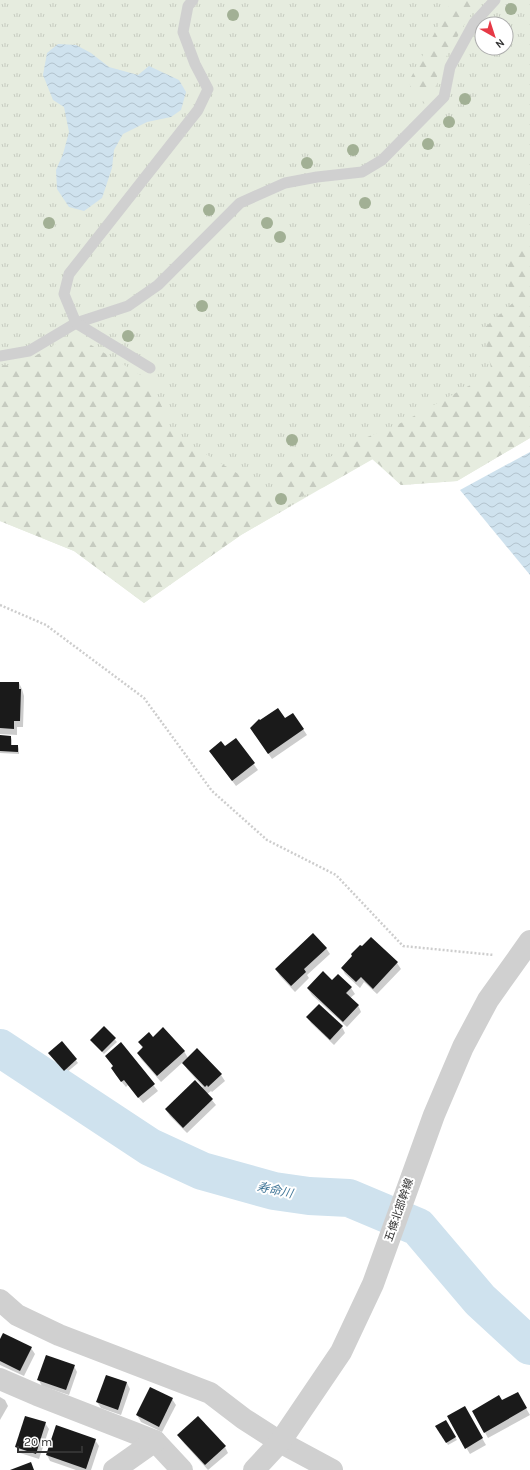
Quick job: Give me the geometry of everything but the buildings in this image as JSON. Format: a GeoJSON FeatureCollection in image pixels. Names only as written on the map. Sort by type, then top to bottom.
{"type":"FeatureCollection","features":[{"type":"Feature","properties":{"kind":"street","name":"五條北部幹線"},"geometry":{"type":"LineString","coordinates":[[254,1470],[280,1442],[341,1352],[373,1284],[414,1168],[463,1047],[488,1000],[530,941]]}},
{"type":"Feature","properties":{"kind":"street"},"geometry":{"type":"LineString","coordinates":[[0,1300],[17,1315],[59,1335],[210,1393],[244,1419],[280,1442],[332,1470]]}},
{"type":"Feature","properties":{"kind":"street"},"geometry":{"type":"LineString","coordinates":[[0,1379],[50,1401],[155,1441],[182,1470]]}},
{"type":"Feature","properties":{"kind":"street"},"geometry":{"type":"LineString","coordinates":[[114,1470],[155,1441]]}},
{"type":"Feature","properties":{"kind":"lane"},"geometry":{"type":"LineString","coordinates":[[150,368],[76,323],[64,294],[69,274],[198,110],[208,89],[195,64],[183,32],[188,6],[193,0]]}},
{"type":"Feature","properties":{"kind":"lane"},"geometry":{"type":"LineString","coordinates":[[0,356],[29,351],[76,323],[128,306],[158,285],[240,203],[285,183],[317,177],[362,172],[382,160],[444,97],[450,67],[474,22],[495,0]]}},
{"type":"Feature","properties":{"kind":"path"},"geometry":{"type":"LineString","coordinates":[[0,605],[46,625],[144,698],[212,791],[267,840],[336,875],[403,946],[517,958]]}},
{"type":"Feature","properties":{"kind":"green space"},"geometry":{"type":"Polygon","coordinates":[[[0,0],[530,0],[530,438],[457,481],[401,485],[372,459],[241,535],[144,603],[74,551],[0,521],[0,0]]]}},
{"type":"Feature","properties":{"kind":"green space"},"geometry":{"type":"Polygon","coordinates":[[[452,0],[484,0],[468,18],[437,73],[437,84],[424,104],[408,83],[452,0]]]}},
{"type":"Feature","properties":{"kind":"green space"},"geometry":{"type":"Polygon","coordinates":[[[530,239],[530,438],[457,481],[401,485],[373,459],[324,487],[298,498],[276,476],[295,459],[322,462],[353,443],[403,422],[492,373],[483,329],[514,302],[504,271],[518,247],[530,239]]]}},
{"type":"Feature","properties":{"kind":"green space"},"geometry":{"type":"Polygon","coordinates":[[[73,334],[152,382],[173,434],[291,506],[241,535],[144,603],[74,551],[0,521],[0,365],[18,366],[73,334]]]}},
{"type":"Feature","properties":{"kind":"water"},"geometry":{"type":"Polygon","coordinates":[[[58,44],[76,45],[91,53],[109,67],[138,75],[149,66],[179,80],[186,92],[181,110],[171,117],[147,122],[123,134],[114,150],[112,168],[102,198],[84,211],[69,207],[57,189],[56,170],[63,154],[69,132],[64,107],[53,100],[43,75],[47,53],[58,44]]]}},
{"type":"Feature","properties":{"kind":"water"},"geometry":{"type":"Polygon","coordinates":[[[530,452],[530,575],[460,490],[530,452]]]}},
{"type":"Feature","properties":{"kind":"waterway","name":"寿命川"},"geometry":{"type":"LineString","coordinates":[[0,1048],[150,1147],[202,1171],[274,1191],[309,1196],[349,1198],[418,1227],[480,1300],[530,1346]]}}]}
